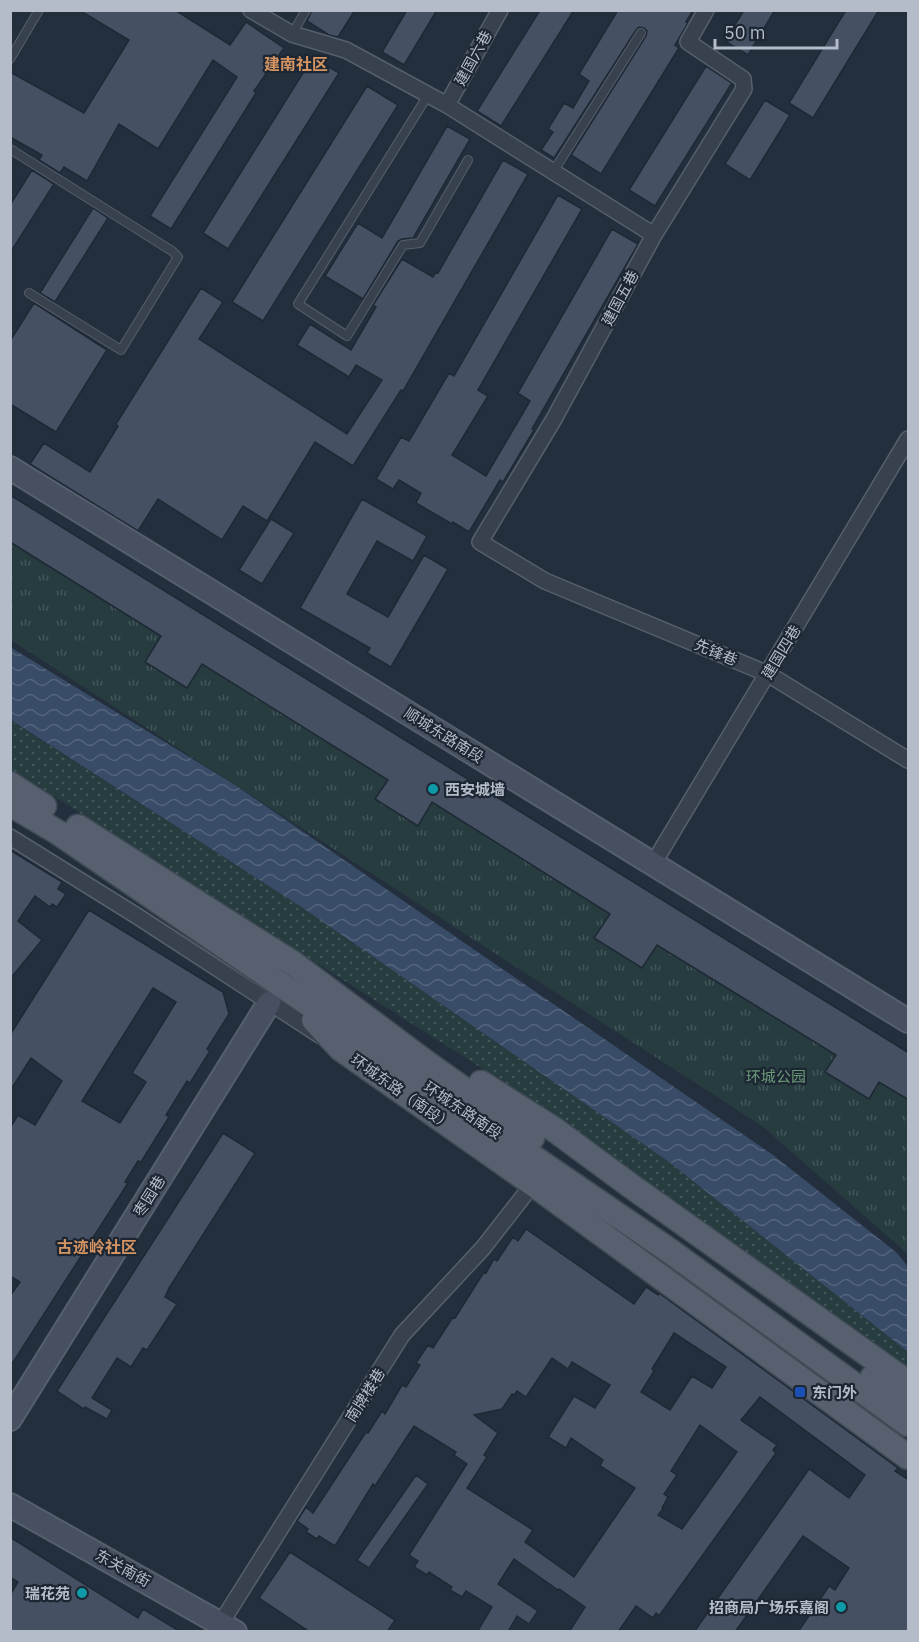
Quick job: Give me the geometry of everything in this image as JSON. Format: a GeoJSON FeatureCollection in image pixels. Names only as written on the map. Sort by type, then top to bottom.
{"type":"FeatureCollection","features":[{"type":"Feature","properties":{"kind":"main road","name":"环城东路南段"},"geometry":{"type":"LineString","coordinates":[[10,784],[294,964],[424,1061],[909,1404]]}},
{"type":"Feature","properties":{"kind":"main road","name":"环城东路南段"},"geometry":{"type":"LineString","coordinates":[[10,804],[59,833],[276,995],[670,1251],[909,1424]]}},
{"type":"Feature","properties":{"kind":"main road"},"geometry":{"type":"LineString","coordinates":[[294,964],[555,1130],[909,1383]]}},
{"type":"Feature","properties":{"kind":"main road","name":"环城东路（南段）"},"geometry":{"type":"LineString","coordinates":[[276,995],[340,1049],[533,1184],[909,1457]]}},
{"type":"Feature","properties":{"kind":"street"},"geometry":{"type":"LineString","coordinates":[[251,10],[292,34],[346,50],[447,105],[654,235]]}},
{"type":"Feature","properties":{"kind":"street","name":"建国六巷"},"geometry":{"type":"LineString","coordinates":[[447,105],[500,10]]}},
{"type":"Feature","properties":{"kind":"street","name":"建国五巷"},"geometry":{"type":"LineString","coordinates":[[545,581],[480,542],[554,420],[654,235],[744,89],[743,79],[736,72],[688,42],[706,10]]}},
{"type":"Feature","properties":{"kind":"street","name":"建国四巷"},"geometry":{"type":"LineString","coordinates":[[653,864],[909,439]]}},
{"type":"Feature","properties":{"kind":"street","name":"顺城东路南段"},"geometry":{"type":"LineString","coordinates":[[10,468],[909,1021]]}},
{"type":"Feature","properties":{"kind":"street","name":"先锋巷"},"geometry":{"type":"LineString","coordinates":[[545,581],[768,674],[909,760]]}},
{"type":"Feature","properties":{"kind":"street"},"geometry":{"type":"LineString","coordinates":[[10,837],[137,916],[276,995]]}},
{"type":"Feature","properties":{"kind":"street","name":"枣园巷"},"geometry":{"type":"LineString","coordinates":[[10,1419],[276,995]]}},
{"type":"Feature","properties":{"kind":"street","name":"南牌楼巷"},"geometry":{"type":"LineString","coordinates":[[228,1627],[402,1335],[483,1248],[533,1184]]}},
{"type":"Feature","properties":{"kind":"street","name":"东关南街"},"geometry":{"type":"LineString","coordinates":[[10,1505],[228,1627]]}},
{"type":"Feature","properties":{"kind":"lane"},"geometry":{"type":"LineString","coordinates":[[10,59],[39,10]]}},
{"type":"Feature","properties":{"kind":"lane"},"geometry":{"type":"LineString","coordinates":[[292,34],[306,10]]}},
{"type":"Feature","properties":{"kind":"lane"},"geometry":{"type":"LineString","coordinates":[[553,172],[641,33]]}},
{"type":"Feature","properties":{"kind":"lane"},"geometry":{"type":"LineString","coordinates":[[428,95],[298,304],[346,336],[403,245],[420,243],[468,160]]}},
{"type":"Feature","properties":{"kind":"lane"},"geometry":{"type":"LineString","coordinates":[[10,149],[172,251],[178,257],[121,350],[29,293]]}},
{"type":"Feature","properties":{"kind":"green space","name":"环城公园"},"geometry":{"type":"Polygon","coordinates":[[[10,542],[161,636],[145,662],[186,688],[202,664],[388,780],[376,799],[417,826],[432,802],[610,914],[594,938],[642,968],[657,945],[836,1055],[869,1098],[879,1082],[908,1100],[908,1254],[762,1126],[11,640],[10,542]]]}},
{"type":"Feature","properties":{"kind":"green space"},"geometry":{"type":"Polygon","coordinates":[[[10,720],[303,908],[669,1162],[908,1352],[908,1379],[643,1183],[562,1119],[11,769],[10,720]]]}},
{"type":"Feature","properties":{"kind":"water"},"geometry":{"type":"Polygon","coordinates":[[[10,647],[235,785],[773,1155],[897,1253],[908,1267],[908,1352],[669,1162],[303,908],[11,720],[10,647]]]}},
{"type":"Feature","properties":{"kind":"building"},"geometry":{"type":"Polygon","coordinates":[[[79,10],[175,10],[230,45],[246,22],[284,48],[254,91],[256,93],[171,229],[150,216],[237,77],[213,60],[158,149],[119,124],[87,181],[64,167],[60,173],[39,160],[42,155],[10,137],[10,72],[84,113],[129,40],[79,10]]]}},
{"type":"Feature","properties":{"kind":"building"},"geometry":{"type":"Polygon","coordinates":[[[312,10],[355,10],[338,37],[329,35],[307,21],[312,10]]]}},
{"type":"Feature","properties":{"kind":"building"},"geometry":{"type":"Polygon","coordinates":[[[407,10],[437,10],[404,65],[382,52],[407,10]]]}},
{"type":"Feature","properties":{"kind":"building"},"geometry":{"type":"Polygon","coordinates":[[[540,10],[574,10],[501,126],[477,111],[540,10]]]}},
{"type":"Feature","properties":{"kind":"building"},"geometry":{"type":"Polygon","coordinates":[[[618,10],[693,10],[675,45],[679,48],[601,174],[571,155],[646,36],[647,31],[644,28],[639,27],[636,30],[554,158],[541,150],[553,132],[548,129],[564,103],[573,108],[589,81],[579,74],[618,10]]]}},
{"type":"Feature","properties":{"kind":"building"},"geometry":{"type":"Polygon","coordinates":[[[744,10],[775,10],[748,55],[725,41],[744,10]]]}},
{"type":"Feature","properties":{"kind":"building"},"geometry":{"type":"Polygon","coordinates":[[[846,10],[879,10],[813,118],[789,103],[846,10]]]}},
{"type":"Feature","properties":{"kind":"building"},"geometry":{"type":"Polygon","coordinates":[[[313,57],[339,73],[228,249],[203,233],[313,57]]]}},
{"type":"Feature","properties":{"kind":"building"},"geometry":{"type":"Polygon","coordinates":[[[706,66],[732,83],[655,206],[629,190],[706,66]]]}},
{"type":"Feature","properties":{"kind":"building"},"geometry":{"type":"Polygon","coordinates":[[[367,86],[398,105],[263,321],[232,302],[367,86]]]}},
{"type":"Feature","properties":{"kind":"building"},"geometry":{"type":"Polygon","coordinates":[[[765,100],[790,115],[750,180],[725,164],[765,100]]]}},
{"type":"Feature","properties":{"kind":"building"},"geometry":{"type":"Polygon","coordinates":[[[447,126],[470,139],[413,238],[398,241],[363,299],[325,276],[358,223],[382,238],[447,126]]]}},
{"type":"Feature","properties":{"kind":"building"},"geometry":{"type":"Polygon","coordinates":[[[503,160],[528,174],[403,391],[401,390],[353,466],[315,442],[267,521],[243,506],[222,540],[158,499],[138,531],[30,464],[44,443],[90,472],[118,426],[116,424],[201,288],[223,302],[199,339],[347,434],[382,380],[356,365],[349,377],[297,345],[310,324],[351,350],[376,307],[373,305],[402,259],[433,277],[436,272],[438,273],[503,160]]]}},
{"type":"Feature","properties":{"kind":"building"},"geometry":{"type":"Polygon","coordinates":[[[32,170],[54,184],[10,253],[10,205],[32,170]]]}},
{"type":"Feature","properties":{"kind":"building"},"geometry":{"type":"Polygon","coordinates":[[[558,195],[582,209],[478,390],[488,396],[452,455],[486,476],[530,401],[518,393],[612,229],[638,244],[532,429],[534,430],[503,482],[500,480],[469,532],[416,503],[421,493],[399,480],[393,489],[376,479],[401,437],[409,441],[449,373],[454,376],[558,195]]]}},
{"type":"Feature","properties":{"kind":"building"},"geometry":{"type":"Polygon","coordinates":[[[93,208],[108,218],[55,302],[40,293],[93,208]]]}},
{"type":"Feature","properties":{"kind":"building"},"geometry":{"type":"Polygon","coordinates":[[[34,303],[107,350],[56,432],[10,404],[10,341],[34,303]]]}},
{"type":"Feature","properties":{"kind":"building","name":"西安城墙"},"geometry":{"type":"Polygon","coordinates":[[[10,495],[909,1053],[909,1100],[879,1082],[869,1099],[825,1072],[836,1055],[657,945],[642,968],[594,938],[610,914],[432,802],[418,826],[375,799],[388,780],[202,664],[187,688],[145,662],[161,636],[10,542],[10,495]]]}},
{"type":"Feature","properties":{"kind":"building"},"geometry":{"type":"Polygon","coordinates":[[[362,499],[427,536],[413,561],[377,541],[347,594],[388,617],[424,555],[448,569],[391,667],[367,653],[370,648],[300,608],[362,499]]]}},
{"type":"Feature","properties":{"kind":"building"},"geometry":{"type":"Polygon","coordinates":[[[271,519],[294,533],[262,584],[239,570],[271,519]]]}},
{"type":"Feature","properties":{"kind":"building"},"geometry":{"type":"Polygon","coordinates":[[[10,850],[62,882],[58,889],[66,894],[57,907],[52,904],[50,907],[35,896],[18,921],[42,940],[10,979],[10,850]]]}},
{"type":"Feature","properties":{"kind":"building"},"geometry":{"type":"Polygon","coordinates":[[[89,910],[223,992],[229,1014],[207,1049],[210,1051],[190,1083],[187,1081],[166,1115],[169,1117],[141,1162],[138,1161],[125,1182],[128,1183],[10,1367],[10,1296],[20,1282],[10,1276],[10,1128],[18,1115],[35,1125],[62,1081],[31,1058],[10,1091],[10,1035],[89,910]],[[153,988],[82,1101],[120,1123],[146,1082],[132,1073],[176,1002],[153,988]]]}},
{"type":"Feature","properties":{"kind":"building"},"geometry":{"type":"Polygon","coordinates":[[[223,1133],[255,1153],[169,1288],[165,1297],[177,1304],[147,1350],[143,1348],[131,1367],[117,1358],[92,1398],[112,1410],[107,1419],[85,1407],[84,1409],[57,1391],[223,1133]]]}},
{"type":"Feature","properties":{"kind":"building"},"geometry":{"type":"Polygon","coordinates":[[[526,1229],[634,1304],[646,1287],[658,1295],[659,1293],[898,1468],[895,1471],[909,1480],[909,1632],[798,1632],[829,1586],[835,1590],[849,1568],[803,1536],[735,1632],[694,1632],[809,1469],[849,1498],[865,1475],[760,1397],[741,1420],[777,1445],[773,1450],[776,1453],[659,1616],[656,1613],[653,1618],[636,1606],[618,1632],[569,1632],[585,1607],[514,1559],[498,1584],[538,1611],[529,1624],[517,1616],[508,1632],[477,1632],[492,1607],[466,1591],[462,1597],[450,1590],[452,1587],[429,1572],[427,1575],[414,1567],[418,1561],[409,1555],[467,1464],[454,1455],[456,1452],[414,1426],[375,1486],[373,1484],[335,1546],[319,1536],[317,1539],[306,1532],[308,1529],[297,1521],[306,1507],[313,1513],[366,1432],[368,1433],[382,1411],[385,1414],[402,1385],[406,1387],[420,1365],[416,1363],[428,1345],[433,1348],[484,1272],[486,1273],[494,1259],[497,1261],[513,1237],[518,1241],[526,1229]],[[674,1333],[641,1392],[670,1410],[692,1376],[712,1388],[726,1367],[674,1333]],[[552,1358],[526,1397],[517,1391],[514,1395],[512,1394],[502,1409],[474,1415],[498,1433],[484,1455],[487,1457],[467,1488],[533,1530],[525,1542],[574,1577],[635,1488],[600,1466],[603,1460],[571,1438],[566,1448],[548,1437],[574,1396],[595,1408],[610,1385],[572,1362],[568,1369],[552,1358]],[[700,1425],[671,1471],[677,1475],[664,1494],[668,1497],[658,1515],[682,1529],[737,1452],[700,1425]]]}},
{"type":"Feature","properties":{"kind":"building"},"geometry":{"type":"Polygon","coordinates":[[[416,1475],[428,1484],[369,1568],[357,1560],[416,1475]]]}},
{"type":"Feature","properties":{"kind":"building"},"geometry":{"type":"Polygon","coordinates":[[[10,1537],[138,1618],[143,1609],[181,1632],[10,1632],[10,1595],[18,1582],[10,1577],[10,1537]]]}},
{"type":"Feature","properties":{"kind":"building"},"geometry":{"type":"Polygon","coordinates":[[[290,1552],[395,1620],[387,1632],[310,1632],[259,1598],[290,1552]]]}},
{"type":"Feature","properties":{"kind":"place","name":"西安城墙"},"geometry":{"type":"Point","coordinates":[433,789]}},
{"type":"Feature","properties":{"kind":"place","name":"东门外"},"geometry":{"type":"Point","coordinates":[800,1392]}},
{"type":"Feature","properties":{"kind":"place","name":"瑞花苑"},"geometry":{"type":"Point","coordinates":[82,1593]}},
{"type":"Feature","properties":{"kind":"place","name":"招商局广场乐嘉阁"},"geometry":{"type":"Point","coordinates":[841,1607]}},
{"type":"Feature","properties":{"kind":"district","name":"建南社区"},"geometry":{"type":"Point","coordinates":[296,64]}},
{"type":"Feature","properties":{"kind":"district","name":"古迹岭社区"},"geometry":{"type":"Point","coordinates":[97,1247]}}]}
